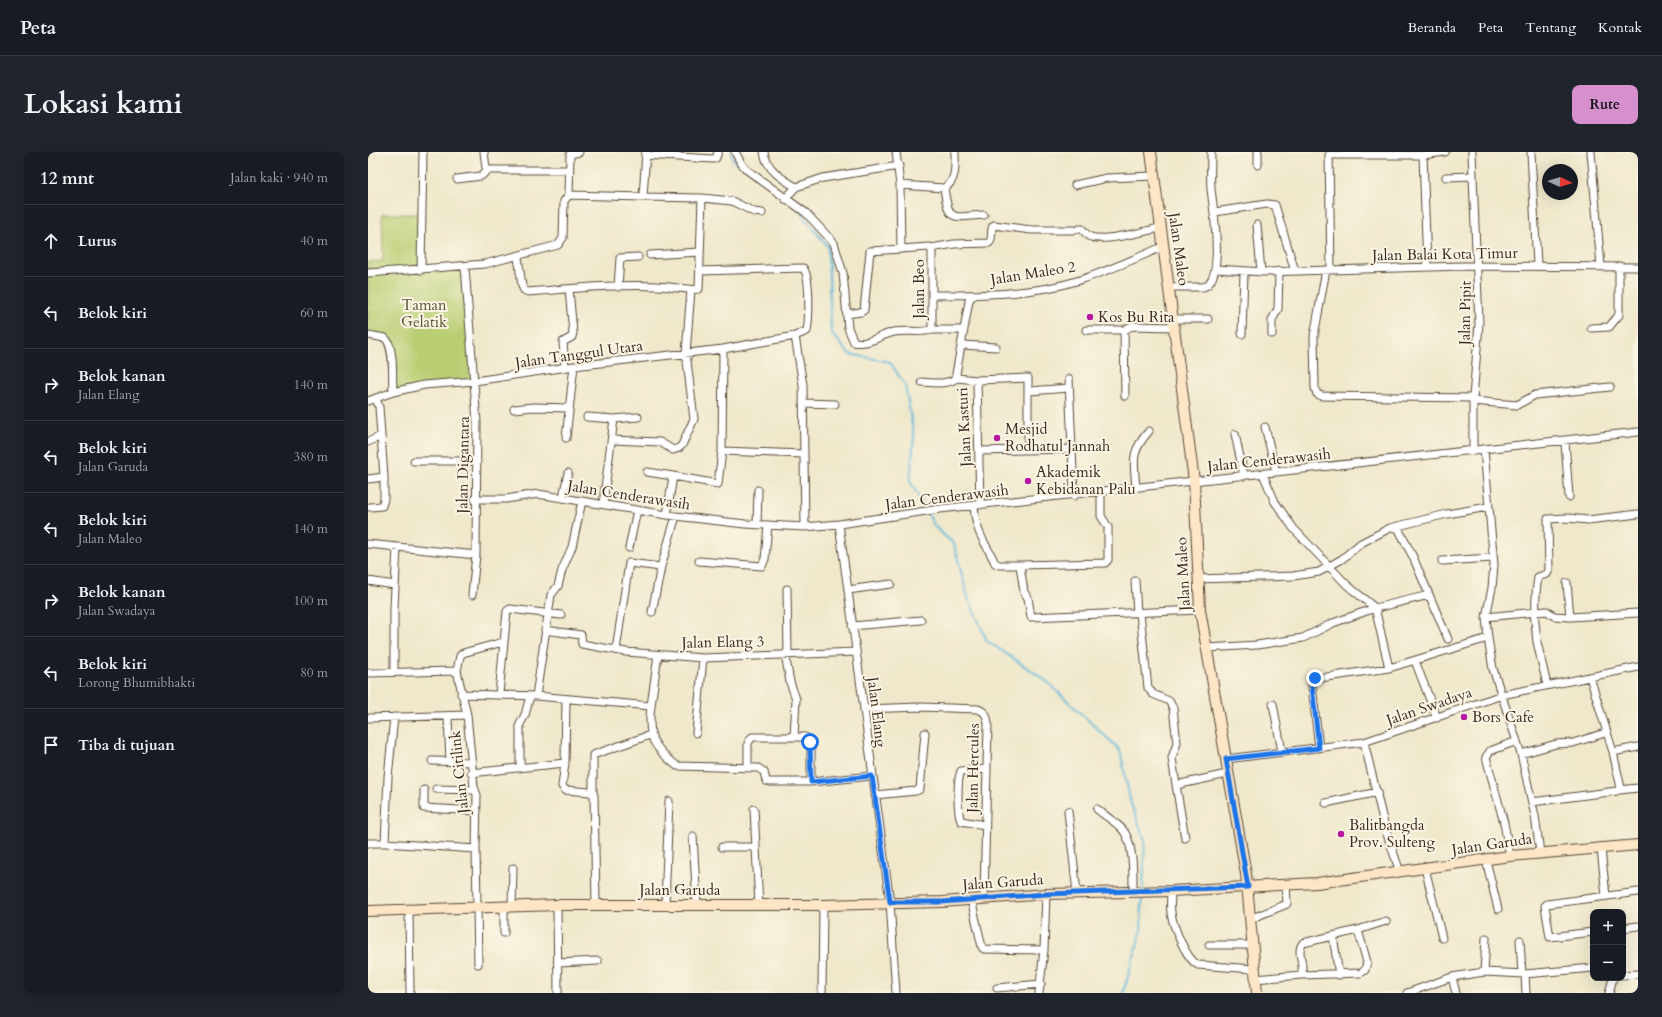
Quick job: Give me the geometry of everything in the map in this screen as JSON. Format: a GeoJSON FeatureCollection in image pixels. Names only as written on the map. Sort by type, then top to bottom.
{"type":"FeatureCollection","features":[{"type":"Feature","properties":{"kind":"street"},"geometry":{"type":"LineString","coordinates":[[422,270],[423,152]]}},
{"type":"Feature","properties":{"kind":"street"},"geometry":{"type":"LineString","coordinates":[[484,152],[486,168],[488,170]]}},
{"type":"Feature","properties":{"kind":"street"},"geometry":{"type":"LineString","coordinates":[[368,273],[464,267],[518,257],[558,246],[562,242],[564,201],[569,195],[570,153],[579,152]]}},
{"type":"Feature","properties":{"kind":"street"},"geometry":{"type":"LineString","coordinates":[[642,197],[646,154],[713,159],[716,158],[718,152]]}},
{"type":"Feature","properties":{"kind":"street"},"geometry":{"type":"LineString","coordinates":[[735,152],[747,170],[806,213],[834,243],[843,273],[849,331],[854,342],[872,341],[885,334],[903,330],[932,330]]}},
{"type":"Feature","properties":{"kind":"street"},"geometry":{"type":"LineString","coordinates":[[764,152],[766,161],[778,175],[796,187]]}},
{"type":"Feature","properties":{"kind":"street","name":"Jalan Beo"},"geometry":{"type":"LineString","coordinates":[[896,152],[899,166],[900,185],[901,249],[931,248],[933,295],[932,330],[964,330]]}},
{"type":"Feature","properties":{"kind":"street"},"geometry":{"type":"LineString","coordinates":[[900,185],[944,188],[953,180],[955,152]]}},
{"type":"Feature","properties":{"kind":"street","name":"Jalan Maleo"},"geometry":{"type":"LineString","coordinates":[[1151,152],[1162,247],[1169,288],[1194,481],[1200,610],[1226,759],[1227,774],[1248,887],[1257,993]]}},
{"type":"Feature","properties":{"kind":"street"},"geometry":{"type":"LineString","coordinates":[[1169,288],[1208,286],[1213,279],[1216,270],[1215,212],[1211,190],[1211,152]]}},
{"type":"Feature","properties":{"kind":"street"},"geometry":{"type":"LineString","coordinates":[[1258,152],[1258,165]]}},
{"type":"Feature","properties":{"kind":"street"},"geometry":{"type":"LineString","coordinates":[[1445,152],[1423,155],[1329,153],[1329,270],[1314,336],[1315,388],[1317,394],[1322,396],[1473,400],[1517,405],[1535,395],[1610,387]]}},
{"type":"Feature","properties":{"kind":"street","name":"Jalan Pipit"},"geometry":{"type":"LineString","coordinates":[[1472,152],[1480,324],[1473,400],[1473,451]]}},
{"type":"Feature","properties":{"kind":"street"},"geometry":{"type":"LineString","coordinates":[[1531,152],[1537,265]]}},
{"type":"Feature","properties":{"kind":"street"},"geometry":{"type":"LineString","coordinates":[[1591,152],[1601,266]]}},
{"type":"Feature","properties":{"kind":"street"},"geometry":{"type":"LineString","coordinates":[[1423,155],[1428,267]]}},
{"type":"Feature","properties":{"kind":"street"},"geometry":{"type":"LineString","coordinates":[[785,199],[796,187],[823,178],[899,166]]}},
{"type":"Feature","properties":{"kind":"street"},"geometry":{"type":"LineString","coordinates":[[456,179],[481,176],[488,170],[569,170]]}},
{"type":"Feature","properties":{"kind":"street"},"geometry":{"type":"LineString","coordinates":[[1075,185],[1107,178],[1154,176]]}},
{"type":"Feature","properties":{"kind":"street"},"geometry":{"type":"LineString","coordinates":[[1446,177],[1473,176]]}},
{"type":"Feature","properties":{"kind":"street"},"geometry":{"type":"LineString","coordinates":[[944,188],[947,210],[950,214],[957,216],[984,215]]}},
{"type":"Feature","properties":{"kind":"street"},"geometry":{"type":"LineString","coordinates":[[569,195],[732,200],[754,212],[762,213]]}},
{"type":"Feature","properties":{"kind":"street"},"geometry":{"type":"LineString","coordinates":[[518,257],[522,286],[524,290],[528,292],[618,286],[678,287],[690,290],[699,289],[702,198]]}},
{"type":"Feature","properties":{"kind":"street"},"geometry":{"type":"LineString","coordinates":[[1215,212],[1267,204],[1275,205],[1295,271]]}},
{"type":"Feature","properties":{"kind":"street"},"geometry":{"type":"LineString","coordinates":[[931,248],[954,244],[989,243],[994,225],[1030,230],[1082,229],[1091,237],[1095,238],[1122,236],[1160,228]]}},
{"type":"Feature","properties":{"kind":"street"},"geometry":{"type":"LineString","coordinates":[[1258,225],[1261,272]]}},
{"type":"Feature","properties":{"kind":"street","name":"Jalan Maleo 2"},"geometry":{"type":"LineString","coordinates":[[933,295],[975,295],[1021,291],[1069,283],[1110,270],[1162,247]]}},
{"type":"Feature","properties":{"kind":"street"},"geometry":{"type":"LineString","coordinates":[[847,314],[861,312],[864,310],[870,250],[901,249]]}},
{"type":"Feature","properties":{"kind":"street"},"geometry":{"type":"LineString","coordinates":[[650,255],[700,252]]}},
{"type":"Feature","properties":{"kind":"street"},"geometry":{"type":"LineString","coordinates":[[618,286],[620,258],[638,257]]}},
{"type":"Feature","properties":{"kind":"street","name":"Jalan Balai Kota Timur"},"geometry":{"type":"LineString","coordinates":[[1216,270],[1261,272],[1537,265],[1638,267]]}},
{"type":"Feature","properties":{"kind":"street"},"geometry":{"type":"LineString","coordinates":[[1591,328],[1609,327],[1619,315],[1619,266]]}},
{"type":"Feature","properties":{"kind":"street","name":"Jalan Digantara"},"geometry":{"type":"LineString","coordinates":[[464,267],[475,384],[477,461],[475,499],[476,555]]}},
{"type":"Feature","properties":{"kind":"street"},"geometry":{"type":"LineString","coordinates":[[700,271],[804,268],[808,286],[807,328],[804,333],[795,339],[803,385],[805,527]]}},
{"type":"Feature","properties":{"kind":"street"},"geometry":{"type":"LineString","coordinates":[[1272,334],[1272,318],[1278,309],[1279,271]]}},
{"type":"Feature","properties":{"kind":"street"},"geometry":{"type":"LineString","coordinates":[[1242,334],[1248,272]]}},
{"type":"Feature","properties":{"kind":"street"},"geometry":{"type":"LineString","coordinates":[[565,367],[562,342],[572,337],[573,333],[569,290]]}},
{"type":"Feature","properties":{"kind":"street"},"geometry":{"type":"LineString","coordinates":[[612,440],[660,442],[669,449],[679,448],[694,419],[686,353],[690,290]]}},
{"type":"Feature","properties":{"kind":"street","name":"Jalan Kasturi"},"geometry":{"type":"LineString","coordinates":[[975,295],[971,297],[969,301],[957,378],[977,380],[979,452],[975,524],[978,533],[995,564],[1020,565]]}},
{"type":"Feature","properties":{"kind":"street"},"geometry":{"type":"LineString","coordinates":[[1086,330],[1124,330],[1132,326],[1208,319]]}},
{"type":"Feature","properties":{"kind":"street"},"geometry":{"type":"LineString","coordinates":[[1124,330],[1125,396]]}},
{"type":"Feature","properties":{"kind":"street"},"geometry":{"type":"LineString","coordinates":[[368,335],[385,338],[389,342],[393,392]]}},
{"type":"Feature","properties":{"kind":"street","name":"Jalan Tanggul Utara"},"geometry":{"type":"LineString","coordinates":[[368,401],[378,402],[393,392],[424,386],[475,384],[565,367],[686,353],[723,351],[795,339]]}},
{"type":"Feature","properties":{"kind":"street"},"geometry":{"type":"LineString","coordinates":[[962,345],[996,347]]}},
{"type":"Feature","properties":{"kind":"street"},"geometry":{"type":"LineString","coordinates":[[647,472],[718,484],[722,451],[723,351]]}},
{"type":"Feature","properties":{"kind":"street"},"geometry":{"type":"LineString","coordinates":[[566,438],[574,366]]}},
{"type":"Feature","properties":{"kind":"street"},"geometry":{"type":"LineString","coordinates":[[977,380],[1026,377],[1029,380],[1028,449]]}},
{"type":"Feature","properties":{"kind":"street"},"geometry":{"type":"LineString","coordinates":[[922,382],[943,383],[957,378]]}},
{"type":"Feature","properties":{"kind":"street"},"geometry":{"type":"LineString","coordinates":[[1069,379],[1074,496]]}},
{"type":"Feature","properties":{"kind":"street"},"geometry":{"type":"LineString","coordinates":[[1029,391],[1069,388]]}},
{"type":"Feature","properties":{"kind":"street"},"geometry":{"type":"LineString","coordinates":[[370,507],[382,506],[384,499],[384,477],[378,402]]}},
{"type":"Feature","properties":{"kind":"street"},"geometry":{"type":"LineString","coordinates":[[803,403],[835,404]]}},
{"type":"Feature","properties":{"kind":"street"},"geometry":{"type":"LineString","coordinates":[[514,409],[533,407],[569,408]]}},
{"type":"Feature","properties":{"kind":"street"},"geometry":{"type":"LineString","coordinates":[[588,417],[614,419],[638,417]]}},
{"type":"Feature","properties":{"kind":"street"},"geometry":{"type":"LineString","coordinates":[[603,504],[614,419]]}},
{"type":"Feature","properties":{"kind":"street"},"geometry":{"type":"LineString","coordinates":[[1265,427],[1276,472]]}},
{"type":"Feature","properties":{"kind":"street"},"geometry":{"type":"LineString","coordinates":[[1136,488],[1134,456],[1136,449],[1149,431]]}},
{"type":"Feature","properties":{"kind":"street","name":"Jalan Cenderawasih"},"geometry":{"type":"LineString","coordinates":[[475,499],[506,498],[538,494],[667,515],[757,525],[805,527],[839,524],[940,509],[1074,496],[1194,481],[1565,442],[1638,432]]}},
{"type":"Feature","properties":{"kind":"street"},"geometry":{"type":"LineString","coordinates":[[1235,434],[1244,476]]}},
{"type":"Feature","properties":{"kind":"street"},"geometry":{"type":"LineString","coordinates":[[368,442],[381,436]]}},
{"type":"Feature","properties":{"kind":"street"},"geometry":{"type":"LineString","coordinates":[[1565,442],[1569,497]]}},
{"type":"Feature","properties":{"kind":"street"},"geometry":{"type":"LineString","coordinates":[[979,452],[1028,449],[1071,449]]}},
{"type":"Feature","properties":{"kind":"street"},"geometry":{"type":"LineString","coordinates":[[1484,450],[1493,558],[1492,588],[1486,617],[1488,638],[1494,669],[1521,754],[1532,802],[1540,853]]}},
{"type":"Feature","properties":{"kind":"street"},"geometry":{"type":"LineString","coordinates":[[722,451],[804,454]]}},
{"type":"Feature","properties":{"kind":"street"},"geometry":{"type":"LineString","coordinates":[[414,462],[477,461]]}},
{"type":"Feature","properties":{"kind":"street"},"geometry":{"type":"LineString","coordinates":[[562,497],[568,473]]}},
{"type":"Feature","properties":{"kind":"street"},"geometry":{"type":"LineString","coordinates":[[1263,474],[1270,492],[1283,513],[1329,568],[1375,608],[1390,668]]}},
{"type":"Feature","properties":{"kind":"street"},"geometry":{"type":"LineString","coordinates":[[667,515],[673,476]]}},
{"type":"Feature","properties":{"kind":"street"},"geometry":{"type":"LineString","coordinates":[[368,479],[384,477]]}},
{"type":"Feature","properties":{"kind":"street"},"geometry":{"type":"LineString","coordinates":[[757,525],[758,490]]}},
{"type":"Feature","properties":{"kind":"street"},"geometry":{"type":"LineString","coordinates":[[1101,492],[1101,516],[1108,527],[1108,558],[1106,562],[1020,565],[1024,592],[1028,598],[1031,617],[1200,610]]}},
{"type":"Feature","properties":{"kind":"street"},"geometry":{"type":"LineString","coordinates":[[520,768],[520,724],[533,696],[551,595],[558,586],[562,570],[572,547],[582,501]]}},
{"type":"Feature","properties":{"kind":"street"},"geometry":{"type":"LineString","coordinates":[[1198,579],[1299,575],[1319,572],[1329,568],[1371,537],[1398,526],[1447,514],[1488,507]]}},
{"type":"Feature","properties":{"kind":"street"},"geometry":{"type":"LineString","coordinates":[[629,548],[637,510]]}},
{"type":"Feature","properties":{"kind":"street"},"geometry":{"type":"LineString","coordinates":[[1547,685],[1537,642],[1535,593],[1537,589],[1538,577],[1547,574],[1549,570],[1548,519],[1568,518],[1588,520],[1638,514]]}},
{"type":"Feature","properties":{"kind":"street"},"geometry":{"type":"LineString","coordinates":[[652,612],[661,567],[676,516]]}},
{"type":"Feature","properties":{"kind":"street","name":"Jalan Elang"},"geometry":{"type":"LineString","coordinates":[[839,524],[890,902],[896,993]]}},
{"type":"Feature","properties":{"kind":"street"},"geometry":{"type":"LineString","coordinates":[[699,562],[762,566],[765,559],[768,525]]}},
{"type":"Feature","properties":{"kind":"street"},"geometry":{"type":"LineString","coordinates":[[1398,526],[1448,639]]}},
{"type":"Feature","properties":{"kind":"street"},"geometry":{"type":"LineString","coordinates":[[368,544],[476,555],[472,595]]}},
{"type":"Feature","properties":{"kind":"street"},"geometry":{"type":"LineString","coordinates":[[394,672],[397,547]]}},
{"type":"Feature","properties":{"kind":"street"},"geometry":{"type":"LineString","coordinates":[[1442,561],[1493,558]]}},
{"type":"Feature","properties":{"kind":"street"},"geometry":{"type":"LineString","coordinates":[[616,650],[629,563],[661,567]]}},
{"type":"Feature","properties":{"kind":"street"},"geometry":{"type":"LineString","coordinates":[[368,581],[395,585]]}},
{"type":"Feature","properties":{"kind":"street"},"geometry":{"type":"LineString","coordinates":[[1135,582],[1148,688],[1153,694],[1169,701],[1173,708],[1177,743],[1172,758],[1185,838]]}},
{"type":"Feature","properties":{"kind":"street"},"geometry":{"type":"LineString","coordinates":[[1567,583],[1570,617]]}},
{"type":"Feature","properties":{"kind":"street"},"geometry":{"type":"LineString","coordinates":[[848,590],[891,584]]}},
{"type":"Feature","properties":{"kind":"street"},"geometry":{"type":"LineString","coordinates":[[787,589],[786,654],[790,682],[796,699],[794,737]]}},
{"type":"Feature","properties":{"kind":"street"},"geometry":{"type":"LineString","coordinates":[[1207,648],[1257,645],[1303,638],[1333,623],[1375,608],[1429,595]]}},
{"type":"Feature","properties":{"kind":"street"},"geometry":{"type":"LineString","coordinates":[[499,694],[505,613],[508,609],[561,615]]}},
{"type":"Feature","properties":{"kind":"street"},"geometry":{"type":"LineString","coordinates":[[1486,617],[1547,611],[1554,616],[1570,617],[1638,613]]}},
{"type":"Feature","properties":{"kind":"street"},"geometry":{"type":"LineString","coordinates":[[852,626],[921,620]]}},
{"type":"Feature","properties":{"kind":"street","name":"Jalan Elang 3"},"geometry":{"type":"LineString","coordinates":[[545,630],[581,635],[582,644],[591,646],[616,650],[704,658],[856,652]]}},
{"type":"Feature","properties":{"kind":"street"},"geometry":{"type":"LineString","coordinates":[[1319,748],[1312,686],[1313,679],[1390,668],[1488,638]]}},
{"type":"Feature","properties":{"kind":"street","name":"Jalan Citilink"},"geometry":{"type":"LineString","coordinates":[[478,964],[476,908],[477,795],[474,790],[471,773],[467,715],[457,671],[459,658],[463,653],[503,642]]}},
{"type":"Feature","properties":{"kind":"street"},"geometry":{"type":"LineString","coordinates":[[658,654],[649,724],[650,735],[655,745],[677,766],[748,766],[762,769],[767,782],[811,782],[872,776]]}},
{"type":"Feature","properties":{"kind":"street"},"geometry":{"type":"LineString","coordinates":[[696,733],[704,658]]}},
{"type":"Feature","properties":{"kind":"street"},"geometry":{"type":"LineString","coordinates":[[1415,661],[1436,718]]}},
{"type":"Feature","properties":{"kind":"street","name":"Jalan Swadaya"},"geometry":{"type":"LineString","coordinates":[[1226,759],[1364,742],[1502,694],[1638,667]]}},
{"type":"Feature","properties":{"kind":"street"},"geometry":{"type":"LineString","coordinates":[[368,674],[457,671]]}},
{"type":"Feature","properties":{"kind":"street"},"geometry":{"type":"LineString","coordinates":[[1590,676],[1605,733],[1613,752],[1621,783],[1619,790]]}},
{"type":"Feature","properties":{"kind":"street"},"geometry":{"type":"LineString","coordinates":[[462,694],[533,696],[651,706]]}},
{"type":"Feature","properties":{"kind":"street"},"geometry":{"type":"LineString","coordinates":[[566,699],[565,763],[562,786],[565,790],[593,793]]}},
{"type":"Feature","properties":{"kind":"street"},"geometry":{"type":"LineString","coordinates":[[1273,704],[1282,752]]}},
{"type":"Feature","properties":{"kind":"street","name":"Jalan Hercules"},"geometry":{"type":"LineString","coordinates":[[864,710],[920,707],[978,709],[984,711],[988,724],[984,898]]}},
{"type":"Feature","properties":{"kind":"street"},"geometry":{"type":"LineString","coordinates":[[368,718],[448,717],[467,715]]}},
{"type":"Feature","properties":{"kind":"street"},"geometry":{"type":"LineString","coordinates":[[385,843],[388,777],[394,717]]}},
{"type":"Feature","properties":{"kind":"street"},"geometry":{"type":"LineString","coordinates":[[448,717],[450,761]]}},
{"type":"Feature","properties":{"kind":"street"},"geometry":{"type":"LineString","coordinates":[[875,795],[916,791],[920,789],[925,733]]}},
{"type":"Feature","properties":{"kind":"street"},"geometry":{"type":"LineString","coordinates":[[1521,754],[1556,744],[1573,743],[1605,733]]}},
{"type":"Feature","properties":{"kind":"street"},"geometry":{"type":"LineString","coordinates":[[596,905],[593,756],[650,735]]}},
{"type":"Feature","properties":{"kind":"street"},"geometry":{"type":"LineString","coordinates":[[748,766],[748,743],[752,737],[807,738],[810,742],[811,782]]}},
{"type":"Feature","properties":{"kind":"street"},"geometry":{"type":"LineString","coordinates":[[1510,856],[1504,823],[1486,755],[1490,751],[1517,741]]}},
{"type":"Feature","properties":{"kind":"street"},"geometry":{"type":"LineString","coordinates":[[1364,742],[1378,792],[1385,828],[1400,872]]}},
{"type":"Feature","properties":{"kind":"street"},"geometry":{"type":"LineString","coordinates":[[1613,752],[1638,747]]}},
{"type":"Feature","properties":{"kind":"street"},"geometry":{"type":"LineString","coordinates":[[432,760],[471,762]]}},
{"type":"Feature","properties":{"kind":"street"},"geometry":{"type":"LineString","coordinates":[[471,773],[565,763]]}},
{"type":"Feature","properties":{"kind":"street"},"geometry":{"type":"LineString","coordinates":[[985,825],[961,821],[959,808],[959,780],[961,771],[987,769]]}},
{"type":"Feature","properties":{"kind":"street"},"geometry":{"type":"LineString","coordinates":[[1176,786],[1227,774]]}},
{"type":"Feature","properties":{"kind":"street"},"geometry":{"type":"LineString","coordinates":[[1532,802],[1638,788]]}},
{"type":"Feature","properties":{"kind":"street"},"geometry":{"type":"LineString","coordinates":[[424,790],[423,807],[425,808],[478,811]]}},
{"type":"Feature","properties":{"kind":"street"},"geometry":{"type":"LineString","coordinates":[[436,790],[474,790]]}},
{"type":"Feature","properties":{"kind":"street"},"geometry":{"type":"LineString","coordinates":[[1326,803],[1378,792]]}},
{"type":"Feature","properties":{"kind":"street"},"geometry":{"type":"LineString","coordinates":[[665,905],[669,801]]}},
{"type":"Feature","properties":{"kind":"street"},"geometry":{"type":"LineString","coordinates":[[754,809],[759,906]]}},
{"type":"Feature","properties":{"kind":"street"},"geometry":{"type":"LineString","coordinates":[[1097,809],[1120,827],[1126,835],[1131,853],[1135,891]]}},
{"type":"Feature","properties":{"kind":"street"},"geometry":{"type":"LineString","coordinates":[[1068,811],[1077,893]]}},
{"type":"Feature","properties":{"kind":"street"},"geometry":{"type":"LineString","coordinates":[[694,836],[697,906]]}},
{"type":"Feature","properties":{"kind":"street"},"geometry":{"type":"LineString","coordinates":[[368,843],[476,849]]}},
{"type":"Feature","properties":{"kind":"street","name":"Jalan Garuda"},"geometry":{"type":"LineString","coordinates":[[368,911],[557,905],[823,905],[971,899],[1046,894],[1135,891],[1153,892],[1317,883],[1510,856],[1638,845]]}},
{"type":"Feature","properties":{"kind":"street"},"geometry":{"type":"LineString","coordinates":[[722,847],[756,848]]}},
{"type":"Feature","properties":{"kind":"street"},"geometry":{"type":"LineString","coordinates":[[1601,849],[1606,896]]}},
{"type":"Feature","properties":{"kind":"street"},"geometry":{"type":"LineString","coordinates":[[1486,860],[1498,910]]}},
{"type":"Feature","properties":{"kind":"street"},"geometry":{"type":"LineString","coordinates":[[504,933],[513,868]]}},
{"type":"Feature","properties":{"kind":"street"},"geometry":{"type":"LineString","coordinates":[[1425,868],[1442,938]]}},
{"type":"Feature","properties":{"kind":"street"},"geometry":{"type":"LineString","coordinates":[[1250,919],[1287,904],[1286,884]]}},
{"type":"Feature","properties":{"kind":"street"},"geometry":{"type":"LineString","coordinates":[[1171,891],[1173,918],[1185,951],[1194,963],[1198,965],[1255,974],[1361,974],[1365,970],[1367,962],[1358,930]]}},
{"type":"Feature","properties":{"kind":"street"},"geometry":{"type":"LineString","coordinates":[[1590,932],[1550,937],[1545,906],[1638,892]]}},
{"type":"Feature","properties":{"kind":"street"},"geometry":{"type":"LineString","coordinates":[[1039,993],[1044,950],[1046,894]]}},
{"type":"Feature","properties":{"kind":"street"},"geometry":{"type":"LineString","coordinates":[[971,899],[982,947],[984,949],[1044,950]]}},
{"type":"Feature","properties":{"kind":"street"},"geometry":{"type":"LineString","coordinates":[[557,905],[558,993]]}},
{"type":"Feature","properties":{"kind":"street"},"geometry":{"type":"LineString","coordinates":[[822,993],[823,905]]}},
{"type":"Feature","properties":{"kind":"street"},"geometry":{"type":"LineString","coordinates":[[409,910],[410,993]]}},
{"type":"Feature","properties":{"kind":"street"},"geometry":{"type":"LineString","coordinates":[[1301,975],[1303,971],[1300,946],[1310,941],[1358,930],[1386,921]]}},
{"type":"Feature","properties":{"kind":"street"},"geometry":{"type":"LineString","coordinates":[[1626,928],[1638,926]]}},
{"type":"Feature","properties":{"kind":"street"},"geometry":{"type":"LineString","coordinates":[[1333,936],[1339,975]]}},
{"type":"Feature","properties":{"kind":"street"},"geometry":{"type":"LineString","coordinates":[[1484,972],[1486,938]]}},
{"type":"Feature","properties":{"kind":"street"},"geometry":{"type":"LineString","coordinates":[[1520,940],[1526,993]]}},
{"type":"Feature","properties":{"kind":"street"},"geometry":{"type":"LineString","coordinates":[[1209,945],[1252,945]]}},
{"type":"Feature","properties":{"kind":"street"},"geometry":{"type":"LineString","coordinates":[[558,964],[598,961]]}},
{"type":"Feature","properties":{"kind":"street"},"geometry":{"type":"LineString","coordinates":[[1407,993],[1452,977],[1484,972],[1524,974],[1590,968]]}},
{"type":"Feature","properties":{"kind":"street"},"geometry":{"type":"LineString","coordinates":[[1626,976],[1638,974]]}},
{"type":"Feature","properties":{"kind":"street"},"geometry":{"type":"LineString","coordinates":[[1452,977],[1456,993]]}},
{"type":"Feature","properties":{"kind":"street"},"geometry":{"type":"LineString","coordinates":[[1609,993],[1612,981]]}},
{"type":"Feature","properties":{"kind":"street"},"geometry":{"type":"LineString","coordinates":[[997,988],[1040,984]]}},
{"type":"Feature","properties":{"kind":"green space","name":"Taman Gelatik"},"geometry":{"type":"Polygon","coordinates":[[[382,214],[422,214],[421,269],[466,266],[474,380],[394,391],[386,336],[368,333],[368,262],[383,261],[382,214]]]}},
{"type":"Feature","properties":{"kind":"waterway"},"geometry":{"type":"LineString","coordinates":[[731,152],[733,160],[738,164]]}},
{"type":"Feature","properties":{"kind":"waterway"},"geometry":{"type":"LineString","coordinates":[[800,212],[828,247],[831,332],[849,354],[890,362],[905,385],[914,436],[910,481],[935,527],[954,544],[968,598],[987,641],[1044,679],[1120,750],[1131,804],[1145,840],[1143,888]]}},
{"type":"Feature","properties":{"kind":"waterway"},"geometry":{"type":"LineString","coordinates":[[1123,993],[1141,932],[1142,895]]}},
{"type":"Feature","properties":{"kind":"place","name":"Kos Bu Rita"},"geometry":{"type":"Point","coordinates":[1090,317]}},
{"type":"Feature","properties":{"kind":"place","name":"Mesjid Rodhatul Jannah"},"geometry":{"type":"Point","coordinates":[997,438]}},
{"type":"Feature","properties":{"kind":"place","name":"Akademik Kebidanan Palu"},"geometry":{"type":"Point","coordinates":[1028,481]}},
{"type":"Feature","properties":{"kind":"place","name":"Bors Cafe"},"geometry":{"type":"Point","coordinates":[1464,717]}},
{"type":"Feature","properties":{"kind":"place","name":"Balitbangda Prov. Sulteng"},"geometry":{"type":"Point","coordinates":[1341,834]}},
{"type":"Feature","properties":{"kind":"route"},"geometry":{"type":"LineString","coordinates":[[810,742],[811,782],[872,776],[890,902],[942,902],[1046,894],[1138,891],[1153,892],[1248,887],[1227,774],[1226,759],[1319,748],[1312,686],[1312,681],[1315,678]]}}]}
